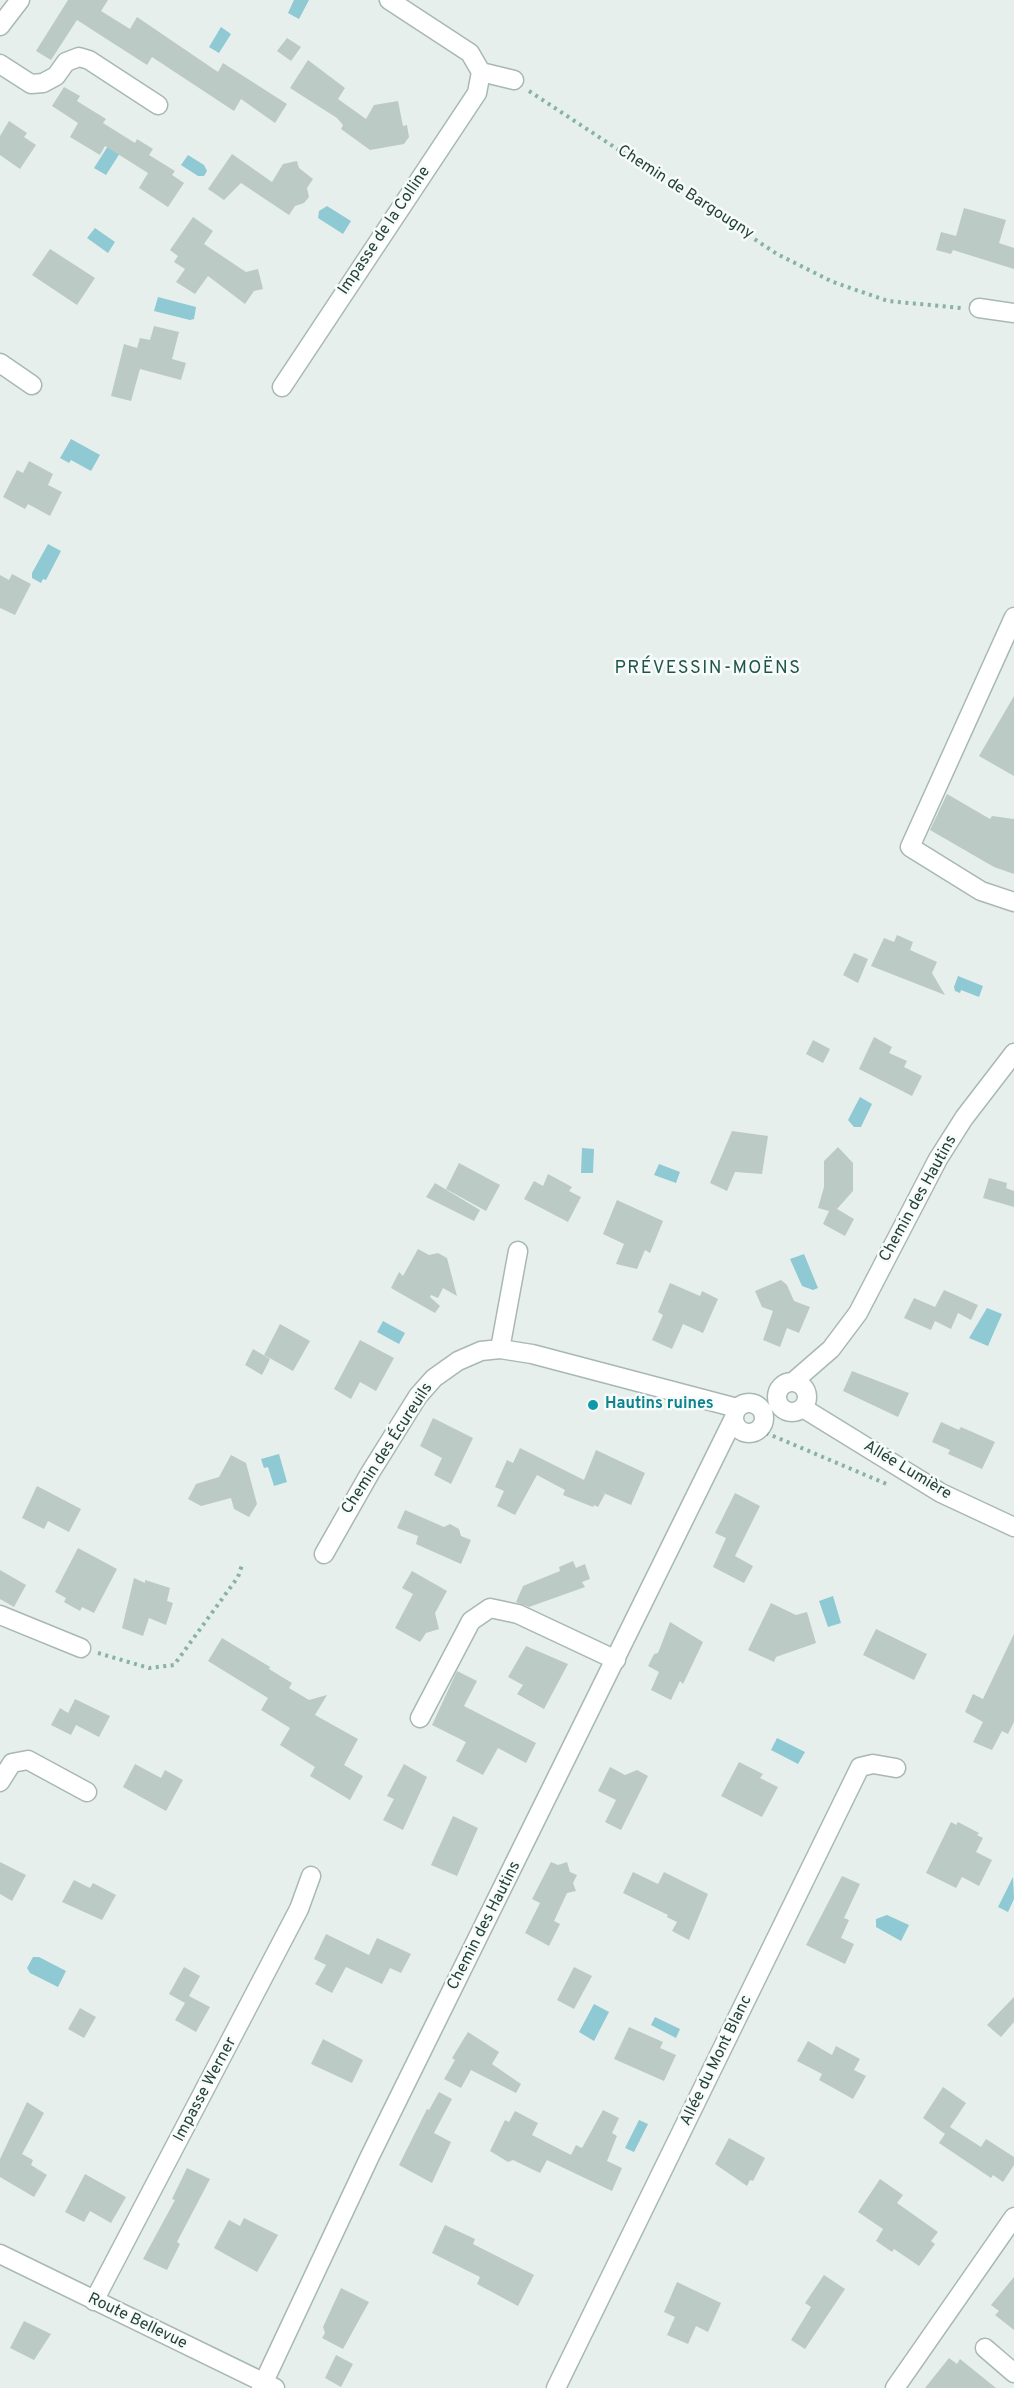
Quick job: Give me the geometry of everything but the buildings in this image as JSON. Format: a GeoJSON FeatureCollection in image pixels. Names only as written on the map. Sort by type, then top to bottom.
{"type":"FeatureCollection","features":[{"type":"Feature","properties":{"kind":"street"},"geometry":{"type":"LineString","coordinates":[[0,26],[20,0]]}},
{"type":"Feature","properties":{"kind":"street"},"geometry":{"type":"LineString","coordinates":[[389,0],[470,53],[481,72],[514,80]]}},
{"type":"Feature","properties":{"kind":"street"},"geometry":{"type":"LineString","coordinates":[[0,64],[31,84],[44,82],[56,76],[66,63],[79,57],[89,60],[158,105]]}},
{"type":"Feature","properties":{"kind":"street","name":"Impasse de la Colline"},"geometry":{"type":"LineString","coordinates":[[282,387],[477,93],[481,72]]}},
{"type":"Feature","properties":{"kind":"street"},"geometry":{"type":"LineString","coordinates":[[980,308],[1014,313]]}},
{"type":"Feature","properties":{"kind":"street"},"geometry":{"type":"LineString","coordinates":[[0,363],[32,385]]}},
{"type":"Feature","properties":{"kind":"street"},"geometry":{"type":"LineString","coordinates":[[1014,617],[910,847],[981,891],[1014,902]]}},
{"type":"Feature","properties":{"kind":"street","name":"Chemin des Hautins"},"geometry":{"type":"LineString","coordinates":[[749,1420],[801,1405],[831,1349],[858,1313],[938,1159],[964,1118],[1014,1053]]}},
{"type":"Feature","properties":{"kind":"street"},"geometry":{"type":"LineString","coordinates":[[500,1348],[518,1251]]}},
{"type":"Feature","properties":{"kind":"street","name":"Chemin des Écureuils"},"geometry":{"type":"LineString","coordinates":[[324,1554],[370,1473],[418,1396],[434,1377],[458,1361],[481,1350],[500,1348],[543,1356],[749,1420]]}},
{"type":"Feature","properties":{"kind":"street","name":"Chemin des Hautins"},"geometry":{"type":"LineString","coordinates":[[266,2386],[370,2156],[713,1465],[749,1420],[783,1385],[793,1382],[831,1349]]}},
{"type":"Feature","properties":{"kind":"street"},"geometry":{"type":"LineString","coordinates":[[777,1393],[780,1407],[801,1405],[803,1385],[793,1382]]}},
{"type":"Feature","properties":{"kind":"street","name":"Allée Lumière"},"geometry":{"type":"LineString","coordinates":[[801,1405],[941,1493],[1014,1527]]}},
{"type":"Feature","properties":{"kind":"street"},"geometry":{"type":"LineString","coordinates":[[420,1718],[471,1621],[490,1608],[518,1614],[615,1660]]}},
{"type":"Feature","properties":{"kind":"street"},"geometry":{"type":"LineString","coordinates":[[0,1615],[81,1648]]}},
{"type":"Feature","properties":{"kind":"street"},"geometry":{"type":"LineString","coordinates":[[0,1782],[12,1763],[28,1760],[45,1767],[87,1792]]}},
{"type":"Feature","properties":{"kind":"street","name":"Allée du Mont Blanc"},"geometry":{"type":"LineString","coordinates":[[556,2388],[860,1767],[873,1764],[896,1768]]}},
{"type":"Feature","properties":{"kind":"street","name":"Impasse Werner"},"geometry":{"type":"LineString","coordinates":[[94,2301],[294,1920],[311,1876]]}},
{"type":"Feature","properties":{"kind":"street"},"geometry":{"type":"LineString","coordinates":[[896,2388],[1014,2217]]}},
{"type":"Feature","properties":{"kind":"street","name":"Route Bellevue"},"geometry":{"type":"LineString","coordinates":[[0,2254],[266,2386]]}},
{"type":"Feature","properties":{"kind":"street"},"geometry":{"type":"LineString","coordinates":[[984,2348],[1014,2373]]}},
{"type":"Feature","properties":{"kind":"path","name":"Chemin de Bargougny"},"geometry":{"type":"LineString","coordinates":[[514,80],[777,254],[833,282],[888,301],[980,308]]}},
{"type":"Feature","properties":{"kind":"path"},"geometry":{"type":"LineString","coordinates":[[749,1420],[895,1488]]}},
{"type":"Feature","properties":{"kind":"path"},"geometry":{"type":"LineString","coordinates":[[81,1648],[148,1668],[174,1665],[238,1577],[242,1564]]}},
{"type":"Feature","properties":{"kind":"water"},"geometry":{"type":"Polygon","coordinates":[[[294,0],[309,0],[299,19],[288,13],[294,0]]]}},
{"type":"Feature","properties":{"kind":"water"},"geometry":{"type":"Polygon","coordinates":[[[221,27],[231,34],[219,53],[209,47],[221,27]]]}},
{"type":"Feature","properties":{"kind":"water"},"geometry":{"type":"Polygon","coordinates":[[[108,146],[120,153],[106,175],[94,168],[108,146]]]}},
{"type":"Feature","properties":{"kind":"water"},"geometry":{"type":"Polygon","coordinates":[[[188,155],[204,165],[207,171],[204,176],[198,176],[181,165],[188,155]]]}},
{"type":"Feature","properties":{"kind":"water"},"geometry":{"type":"Polygon","coordinates":[[[327,206],[351,221],[343,234],[318,218],[319,211],[327,206]]]}},
{"type":"Feature","properties":{"kind":"water"},"geometry":{"type":"Polygon","coordinates":[[[95,228],[115,242],[108,253],[87,238],[95,228]]]}},
{"type":"Feature","properties":{"kind":"water"},"geometry":{"type":"Polygon","coordinates":[[[158,297],[196,307],[194,319],[154,311],[158,297]]]}},
{"type":"Feature","properties":{"kind":"water"},"geometry":{"type":"Polygon","coordinates":[[[71,439],[100,455],[91,471],[71,460],[69,463],[60,458],[71,439]]]}},
{"type":"Feature","properties":{"kind":"water"},"geometry":{"type":"Polygon","coordinates":[[[48,544],[61,551],[46,580],[43,579],[41,583],[32,578],[32,573],[48,544]]]}},
{"type":"Feature","properties":{"kind":"water"},"geometry":{"type":"Polygon","coordinates":[[[958,976],[983,986],[979,997],[961,990],[960,993],[955,991],[958,976]]]}},
{"type":"Feature","properties":{"kind":"water"},"geometry":{"type":"Polygon","coordinates":[[[860,1097],[872,1104],[861,1127],[854,1127],[848,1120],[860,1097]]]}},
{"type":"Feature","properties":{"kind":"water"},"geometry":{"type":"Polygon","coordinates":[[[582,1148],[594,1149],[593,1173],[581,1173],[582,1148]]]}},
{"type":"Feature","properties":{"kind":"water"},"geometry":{"type":"Polygon","coordinates":[[[659,1164],[680,1172],[676,1183],[654,1175],[659,1164]]]}},
{"type":"Feature","properties":{"kind":"water"},"geometry":{"type":"Polygon","coordinates":[[[804,1254],[818,1288],[813,1290],[802,1286],[790,1259],[804,1254]]]}},
{"type":"Feature","properties":{"kind":"water"},"geometry":{"type":"Polygon","coordinates":[[[987,1308],[1002,1314],[988,1346],[969,1338],[987,1308]]]}},
{"type":"Feature","properties":{"kind":"water"},"geometry":{"type":"Polygon","coordinates":[[[383,1321],[405,1333],[399,1344],[377,1332],[383,1321]]]}},
{"type":"Feature","properties":{"kind":"water"},"geometry":{"type":"Polygon","coordinates":[[[279,1454],[287,1482],[274,1486],[268,1467],[264,1468],[261,1459],[279,1454]]]}},
{"type":"Feature","properties":{"kind":"water"},"geometry":{"type":"Polygon","coordinates":[[[833,1596],[841,1623],[828,1627],[819,1601],[833,1596]]]}},
{"type":"Feature","properties":{"kind":"water"},"geometry":{"type":"Polygon","coordinates":[[[777,1738],[805,1752],[798,1764],[771,1750],[777,1738]]]}},
{"type":"Feature","properties":{"kind":"water"},"geometry":{"type":"Polygon","coordinates":[[[1013,1877],[1014,1899],[1008,1912],[998,1907],[1013,1877]]]}},
{"type":"Feature","properties":{"kind":"water"},"geometry":{"type":"Polygon","coordinates":[[[887,1915],[909,1925],[901,1941],[876,1927],[876,1919],[887,1915]]]}},
{"type":"Feature","properties":{"kind":"water"},"geometry":{"type":"Polygon","coordinates":[[[33,1957],[39,1957],[66,1971],[58,1987],[30,1973],[27,1968],[33,1957]]]}},
{"type":"Feature","properties":{"kind":"water"},"geometry":{"type":"Polygon","coordinates":[[[594,2004],[609,2012],[594,2041],[579,2032],[594,2004]]]}},
{"type":"Feature","properties":{"kind":"water"},"geometry":{"type":"Polygon","coordinates":[[[655,2017],[680,2029],[676,2038],[651,2025],[655,2017]]]}},
{"type":"Feature","properties":{"kind":"water"},"geometry":{"type":"Polygon","coordinates":[[[639,2120],[648,2124],[634,2152],[625,2148],[639,2120]]]}},
{"type":"Feature","properties":{"kind":"place","name":"Hautins ruines"},"geometry":{"type":"Point","coordinates":[593,1405]}},
{"type":"Feature","properties":{"kind":"district","name":"PRÉVESSIN-MOËNS"},"geometry":{"type":"Point","coordinates":[708,669]}}]}
